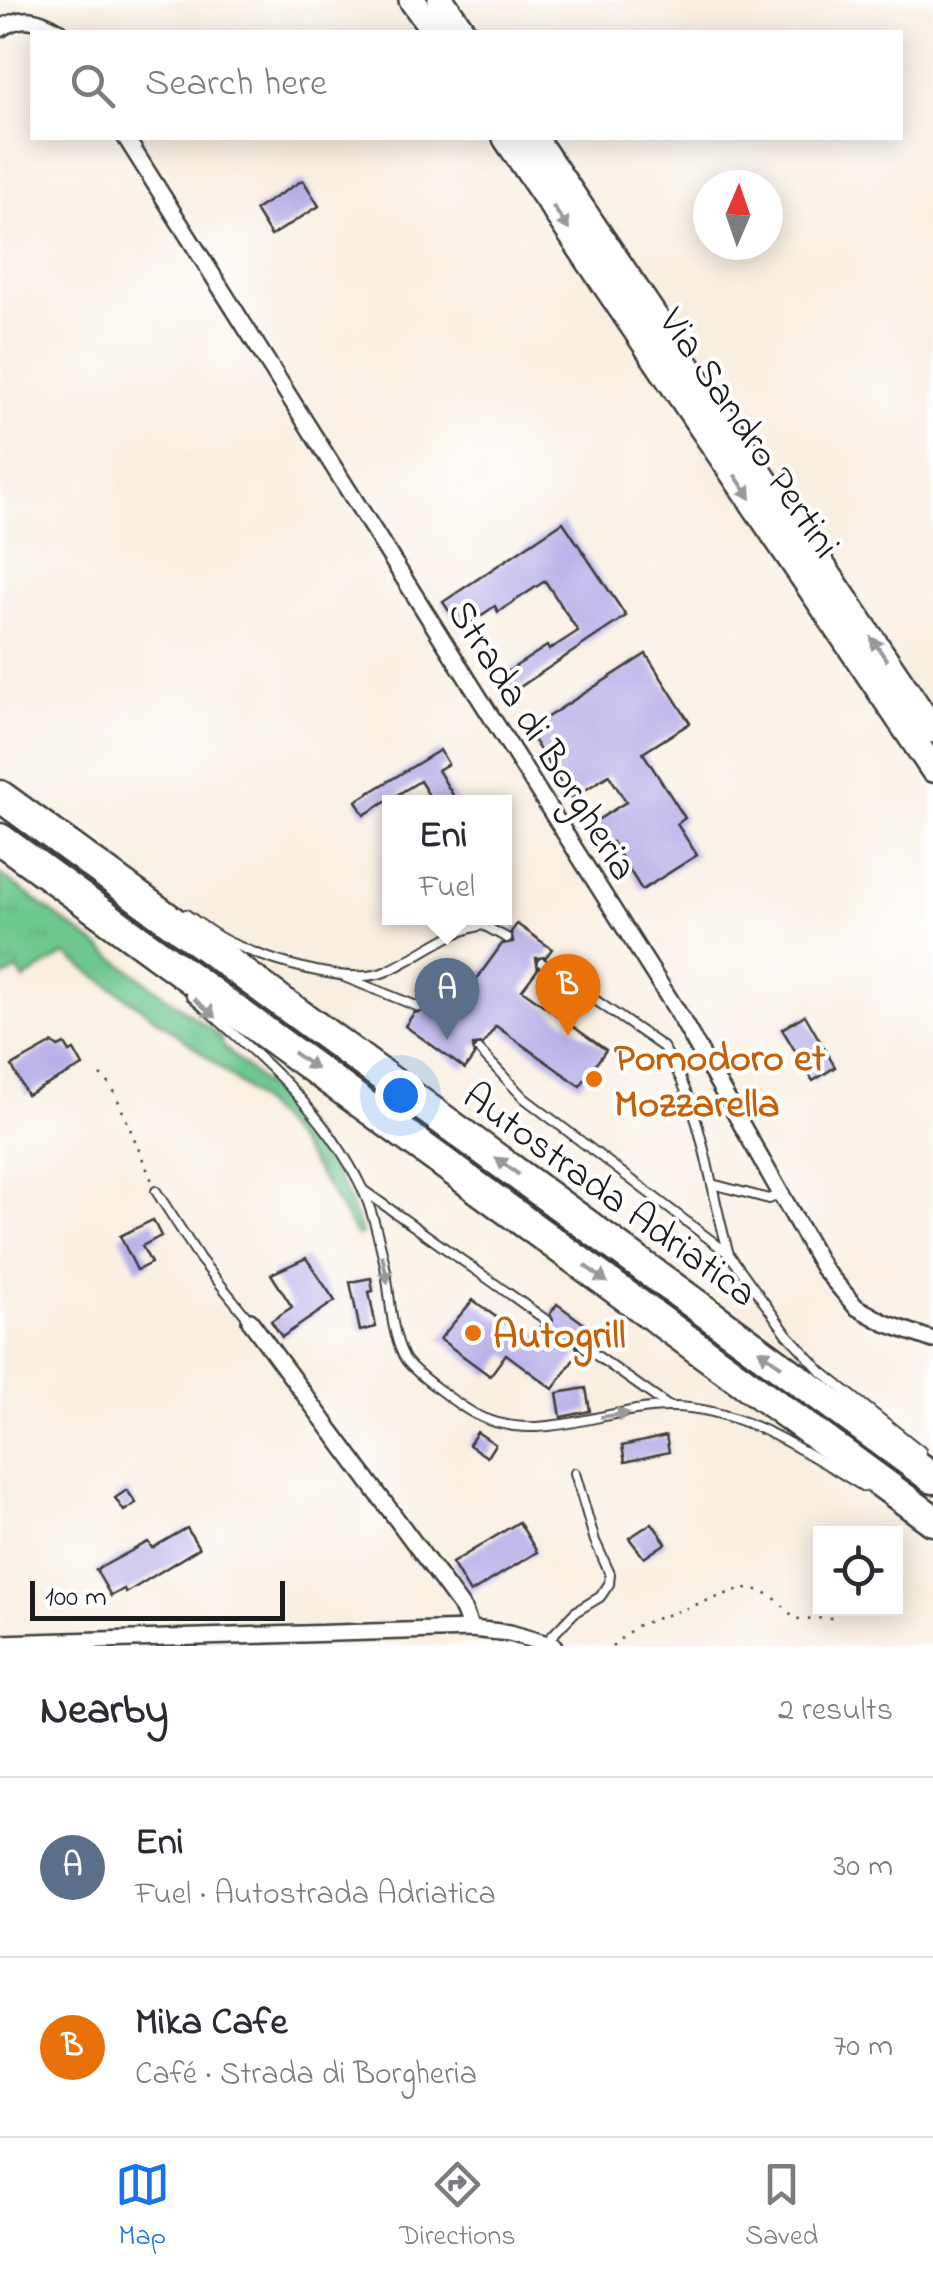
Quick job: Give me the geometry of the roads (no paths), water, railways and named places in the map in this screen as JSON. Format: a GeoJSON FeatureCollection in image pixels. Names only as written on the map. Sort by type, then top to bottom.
{"type":"FeatureCollection","features":[{"type":"Feature","properties":{"kind":"highway","name":"Autostrada Adriatica"},"geometry":{"type":"LineString","coordinates":[[0,796],[933,1478]]}},
{"type":"Feature","properties":{"kind":"highway","name":"Autostrada Adriatica"},"geometry":{"type":"LineString","coordinates":[[0,839],[933,1521]]}},
{"type":"Feature","properties":{"kind":"main road"},"geometry":{"type":"LineString","coordinates":[[412,0],[433,30]]}},
{"type":"Feature","properties":{"kind":"main road"},"geometry":{"type":"LineString","coordinates":[[442,0],[462,30]]}},
{"type":"Feature","properties":{"kind":"main road","name":"Via Sandro Pertini"},"geometry":{"type":"LineString","coordinates":[[507,140],[933,769]]}},
{"type":"Feature","properties":{"kind":"main road","name":"Via Sandro Pertini"},"geometry":{"type":"LineString","coordinates":[[535,140],[933,730]]}},
{"type":"Feature","properties":{"kind":"street"},"geometry":{"type":"LineString","coordinates":[[0,29],[10,22],[38,19],[57,30]]}},
{"type":"Feature","properties":{"kind":"street","name":"Strada di Borgheria"},"geometry":{"type":"LineString","coordinates":[[127,140],[678,1011],[823,1268],[856,1307],[933,1340]]}},
{"type":"Feature","properties":{"kind":"street"},"geometry":{"type":"LineString","coordinates":[[250,1321],[463,1609],[471,1630]]}},
{"type":"Feature","properties":{"kind":"street"},"geometry":{"type":"LineString","coordinates":[[0,1643],[471,1630],[510,1632],[550,1644]]}},
{"type":"Feature","properties":{"kind":"lane"},"geometry":{"type":"LineString","coordinates":[[38,823],[102,859]]}},
{"type":"Feature","properties":{"kind":"lane"},"geometry":{"type":"LineString","coordinates":[[52,876],[153,963]]}},
{"type":"Feature","properties":{"kind":"lane"},"geometry":{"type":"LineString","coordinates":[[180,910],[227,942],[273,960],[337,974],[372,976],[386,972],[459,930],[479,925]]}},
{"type":"Feature","properties":{"kind":"lane"},"geometry":{"type":"LineString","coordinates":[[485,925],[507,938]]}},
{"type":"Feature","properties":{"kind":"lane"},"geometry":{"type":"LineString","coordinates":[[542,963],[663,1046],[689,1094],[729,1254]]}},
{"type":"Feature","properties":{"kind":"lane"},"geometry":{"type":"LineString","coordinates":[[337,974],[419,1007]]}},
{"type":"Feature","properties":{"kind":"lane"},"geometry":{"type":"LineString","coordinates":[[182,988],[298,1094],[333,1138],[363,1190],[384,1260],[396,1335],[406,1362],[476,1415],[536,1428],[668,1406],[712,1411],[776,1436],[874,1493]]}},
{"type":"Feature","properties":{"kind":"lane"},"geometry":{"type":"LineString","coordinates":[[478,1050],[524,1098],[729,1254],[787,1334],[822,1372],[933,1461]]}},
{"type":"Feature","properties":{"kind":"lane"},"geometry":{"type":"LineString","coordinates":[[712,1184],[770,1199],[782,1194]]}},
{"type":"Feature","properties":{"kind":"lane"},"geometry":{"type":"LineString","coordinates":[[363,1190],[546,1320]]}},
{"type":"Feature","properties":{"kind":"lane"},"geometry":{"type":"LineString","coordinates":[[156,1192],[200,1259],[250,1321]]}},
{"type":"Feature","properties":{"kind":"lane"},"geometry":{"type":"LineString","coordinates":[[583,1346],[668,1406]]}},
{"type":"Feature","properties":{"kind":"lane"},"geometry":{"type":"LineString","coordinates":[[550,1644],[575,1612],[600,1597],[609,1584],[610,1574],[575,1473]]}},
{"type":"Feature","properties":{"kind":"lane"},"geometry":{"type":"LineString","coordinates":[[891,1502],[933,1521]]}},
{"type":"Feature","properties":{"kind":"place","name":"Mika Cafe"},"geometry":{"type":"Point","coordinates":[568,1036]}},
{"type":"Feature","properties":{"kind":"place","name":"Eni"},"geometry":{"type":"Point","coordinates":[447,1040]}},
{"type":"Feature","properties":{"kind":"place","name":"Pomodoro et Mozzarella"},"geometry":{"type":"Point","coordinates":[594,1079]}},
{"type":"Feature","properties":{"kind":"place","name":"Autogrill"},"geometry":{"type":"Point","coordinates":[473,1333]}}]}
